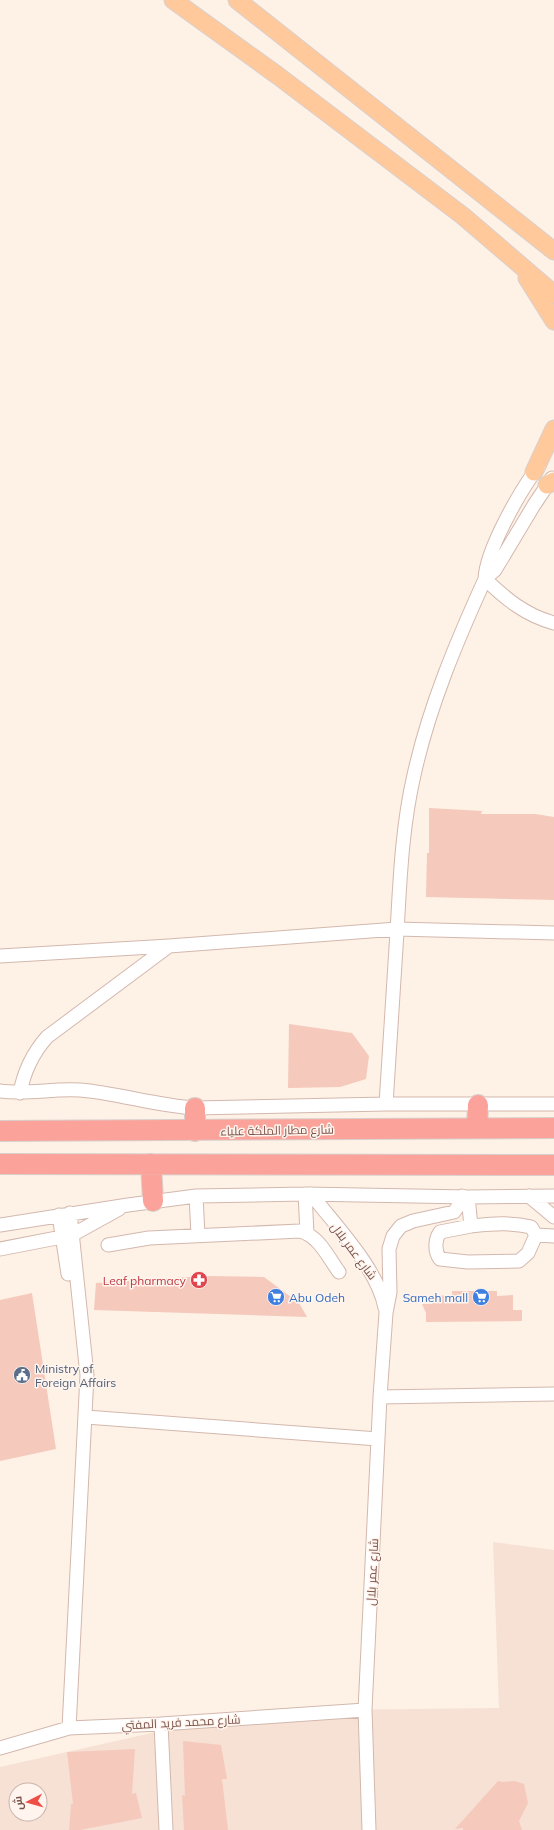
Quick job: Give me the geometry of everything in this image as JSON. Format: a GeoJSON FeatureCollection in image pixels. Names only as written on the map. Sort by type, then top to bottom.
{"type":"FeatureCollection","features":[{"type":"Feature","properties":{"kind":"highway"},"geometry":{"type":"LineString","coordinates":[[477,1128],[478,1105]]}},
{"type":"Feature","properties":{"kind":"highway"},"geometry":{"type":"LineString","coordinates":[[195,1108],[195,1131]]}},
{"type":"Feature","properties":{"kind":"highway","name":"شارع مطار الملكة علياء"},"geometry":{"type":"LineString","coordinates":[[4,1128],[195,1131],[554,1128]]}},
{"type":"Feature","properties":{"kind":"highway"},"geometry":{"type":"LineString","coordinates":[[0,1164],[554,1165]]}},
{"type":"Feature","properties":{"kind":"highway"},"geometry":{"type":"LineString","coordinates":[[151,1164],[153,1201]]}},
{"type":"Feature","properties":{"kind":"main road"},"geometry":{"type":"LineString","coordinates":[[173,0],[277,75],[463,216],[554,294]]}},
{"type":"Feature","properties":{"kind":"main road"},"geometry":{"type":"LineString","coordinates":[[237,0],[553,250]]}},
{"type":"Feature","properties":{"kind":"main road"},"geometry":{"type":"LineString","coordinates":[[510,256],[530,283],[554,321]]}},
{"type":"Feature","properties":{"kind":"main road"},"geometry":{"type":"LineString","coordinates":[[534,472],[554,429]]}},
{"type":"Feature","properties":{"kind":"street"},"geometry":{"type":"LineString","coordinates":[[386,1104],[400,871],[405,823],[414,776],[440,684],[485,579],[487,565],[510,512],[534,472],[554,448]]}},
{"type":"Feature","properties":{"kind":"street"},"geometry":{"type":"LineString","coordinates":[[485,579],[495,570],[552,481]]}},
{"type":"Feature","properties":{"kind":"street"},"geometry":{"type":"LineString","coordinates":[[485,579],[518,608],[531,615],[554,623]]}},
{"type":"Feature","properties":{"kind":"street"},"geometry":{"type":"LineString","coordinates":[[0,956],[169,946],[397,929],[554,933]]}},
{"type":"Feature","properties":{"kind":"street"},"geometry":{"type":"LineString","coordinates":[[20,1093],[22,1077],[28,1063],[36,1049],[47,1037],[169,946]]}},
{"type":"Feature","properties":{"kind":"street"},"geometry":{"type":"LineString","coordinates":[[0,1091],[20,1093],[80,1090],[169,1106],[195,1108],[386,1104],[554,1104]]}},
{"type":"Feature","properties":{"kind":"street"},"geometry":{"type":"LineString","coordinates":[[307,1233],[308,1194]]}},
{"type":"Feature","properties":{"kind":"street"},"geometry":{"type":"LineString","coordinates":[[0,1225],[65,1214],[196,1196],[308,1194],[465,1197],[554,1196]]}},
{"type":"Feature","properties":{"kind":"street","name":"شارع عمر بلال"},"geometry":{"type":"LineString","coordinates":[[308,1194],[371,1271],[381,1292],[386,1313]]}},
{"type":"Feature","properties":{"kind":"street"},"geometry":{"type":"LineString","coordinates":[[196,1196],[198,1235]]}},
{"type":"Feature","properties":{"kind":"street"},"geometry":{"type":"LineString","coordinates":[[529,1196],[554,1217]]}},
{"type":"Feature","properties":{"kind":"street"},"geometry":{"type":"LineString","coordinates":[[465,1197],[471,1226]]}},
{"type":"Feature","properties":{"kind":"street","name":"شارع عمر بلال"},"geometry":{"type":"LineString","coordinates":[[369,1830],[365,1710],[380,1397],[386,1313],[390,1292],[389,1249],[393,1236],[401,1226],[407,1223],[454,1212],[465,1197]]}},
{"type":"Feature","properties":{"kind":"street"},"geometry":{"type":"LineString","coordinates":[[0,1249],[67,1236],[128,1205]]}},
{"type":"Feature","properties":{"kind":"street"},"geometry":{"type":"LineString","coordinates":[[65,1214],[87,1375],[69,1728]]}},
{"type":"Feature","properties":{"kind":"street"},"geometry":{"type":"LineString","coordinates":[[504,1223],[523,1224],[531,1227],[536,1235],[528,1253],[519,1261],[468,1262],[440,1259],[436,1252],[436,1239],[440,1232],[471,1226],[504,1223]]}},
{"type":"Feature","properties":{"kind":"street"},"geometry":{"type":"LineString","coordinates":[[108,1245],[135,1239],[293,1231],[307,1233],[316,1240],[339,1272]]}},
{"type":"Feature","properties":{"kind":"street"},"geometry":{"type":"LineString","coordinates":[[536,1235],[554,1236]]}},
{"type":"Feature","properties":{"kind":"street"},"geometry":{"type":"LineString","coordinates":[[380,1397],[554,1394]]}},
{"type":"Feature","properties":{"kind":"street"},"geometry":{"type":"LineString","coordinates":[[86,1417],[378,1440]]}},
{"type":"Feature","properties":{"kind":"street","name":"شارع محمد فريد المفتي"},"geometry":{"type":"LineString","coordinates":[[0,1748],[69,1728],[161,1724],[365,1710]]}},
{"type":"Feature","properties":{"kind":"street"},"geometry":{"type":"LineString","coordinates":[[161,1724],[166,1830]]}},
{"type":"Feature","properties":{"kind":"shaded area"},"geometry":{"type":"Polygon","coordinates":[[[493,1542],[554,1550],[554,1830],[0,1830],[0,1767],[250,1711],[499,1708],[493,1542]]]}},
{"type":"Feature","properties":{"kind":"building"},"geometry":{"type":"Polygon","coordinates":[[[429,808],[482,811],[481,814],[535,814],[554,817],[554,900],[426,897],[427,853],[429,853],[429,808]]]}},
{"type":"Feature","properties":{"kind":"building"},"geometry":{"type":"Polygon","coordinates":[[[289,1024],[352,1033],[369,1056],[366,1079],[340,1087],[288,1088],[289,1024]]]}},
{"type":"Feature","properties":{"kind":"building"},"geometry":{"type":"Polygon","coordinates":[[[207,1276],[264,1277],[299,1303],[307,1317],[94,1310],[96,1283],[207,1276]]]}},
{"type":"Feature","properties":{"kind":"building"},"geometry":{"type":"Polygon","coordinates":[[[452,1291],[497,1291],[497,1296],[513,1295],[513,1310],[522,1310],[522,1321],[426,1322],[426,1313],[422,1304],[432,1304],[432,1296],[452,1295],[452,1291]]]}},
{"type":"Feature","properties":{"kind":"building","name":"Ministry of Foreign Affairs"},"geometry":{"type":"Polygon","coordinates":[[[32,1293],[56,1449],[0,1461],[0,1300],[32,1293]]]}},
{"type":"Feature","properties":{"kind":"building"},"geometry":{"type":"Polygon","coordinates":[[[183,1741],[221,1745],[227,1779],[222,1779],[228,1830],[184,1830],[182,1795],[185,1796],[183,1741]]]}},
{"type":"Feature","properties":{"kind":"building"},"geometry":{"type":"Polygon","coordinates":[[[135,1749],[132,1794],[136,1793],[142,1818],[80,1830],[69,1830],[71,1804],[73,1804],[67,1752],[135,1749]]]}},
{"type":"Feature","properties":{"kind":"building"},"geometry":{"type":"Polygon","coordinates":[[[498,1781],[514,1781],[524,1784],[528,1803],[519,1821],[522,1830],[455,1829],[498,1781]]]}},
{"type":"Feature","properties":{"kind":"place","name":"Leaf pharmacy"},"geometry":{"type":"Point","coordinates":[199,1280]}},
{"type":"Feature","properties":{"kind":"place","name":"Abu Odeh"},"geometry":{"type":"Point","coordinates":[276,1297]}},
{"type":"Feature","properties":{"kind":"place","name":"Sameh mall"},"geometry":{"type":"Point","coordinates":[481,1297]}},
{"type":"Feature","properties":{"kind":"place","name":"Ministry of Foreign Affairs"},"geometry":{"type":"Point","coordinates":[22,1375]}}]}
